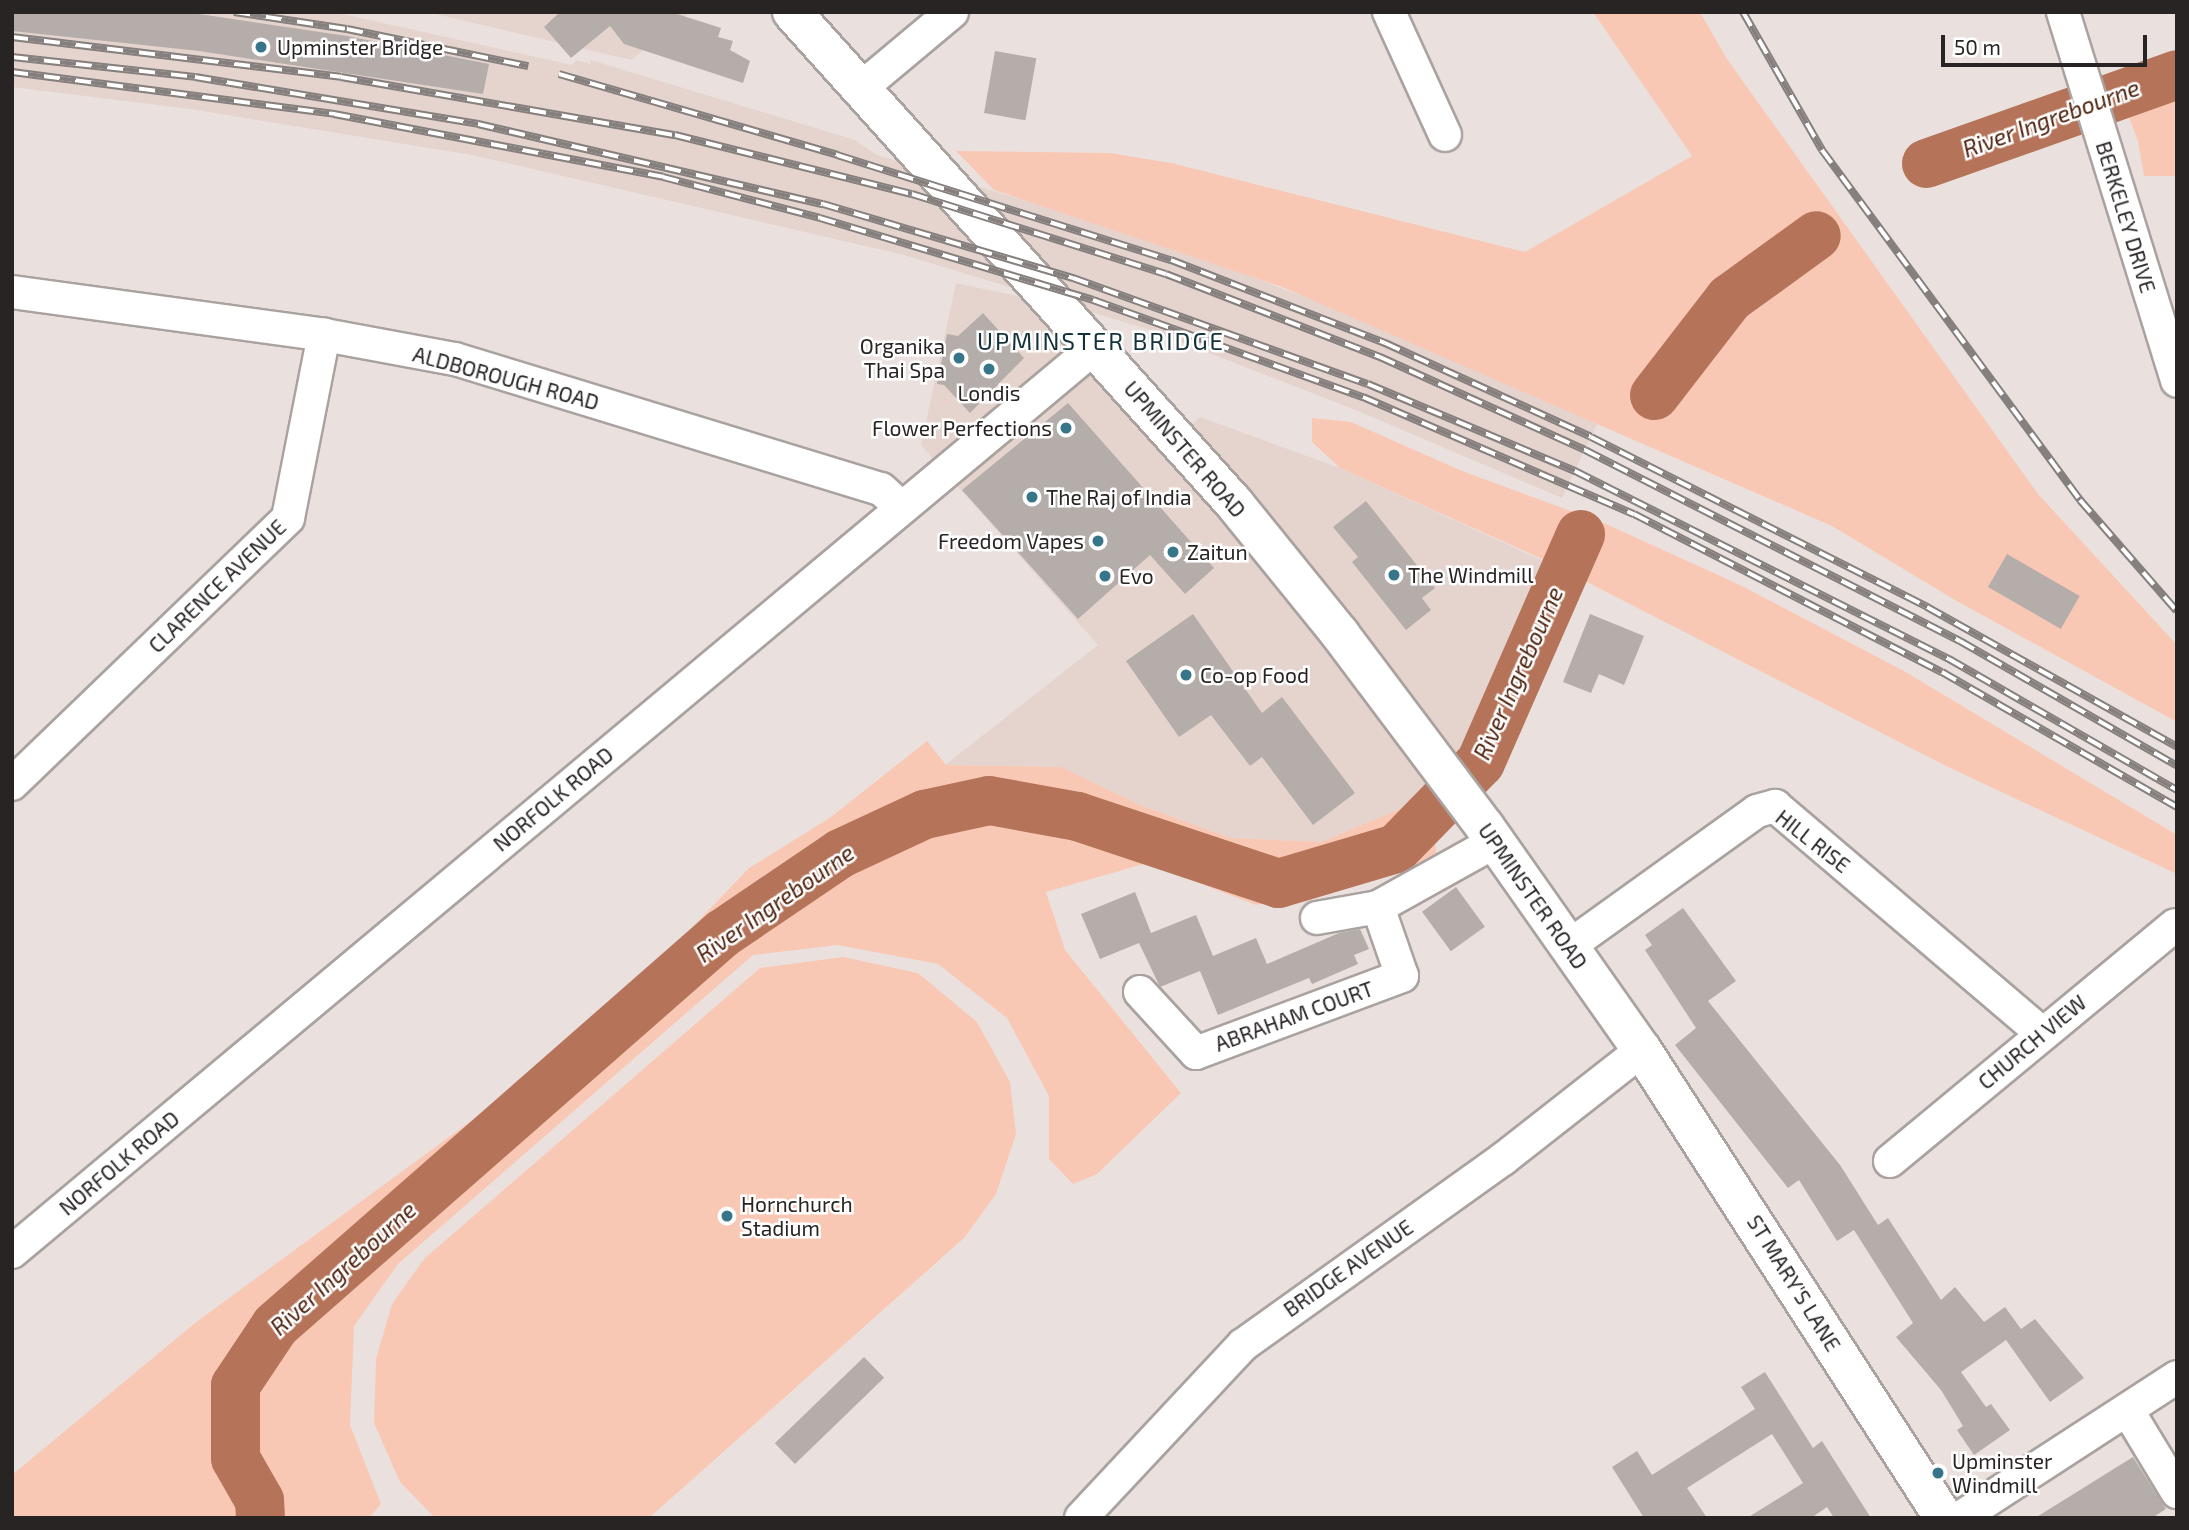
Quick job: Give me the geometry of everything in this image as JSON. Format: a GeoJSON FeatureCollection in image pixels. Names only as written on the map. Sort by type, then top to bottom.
{"type":"FeatureCollection","features":[{"type":"Feature","properties":{"kind":"main road","name":"UPMINSTER ROAD"},"geometry":{"type":"LineString","coordinates":[[792,12],[1095,346],[1271,545],[1469,805],[1642,1050]]}},
{"type":"Feature","properties":{"kind":"main road","name":"ST MARY'S LANE"},"geometry":{"type":"LineString","coordinates":[[1642,1050],[1944,1518]]}},
{"type":"Feature","properties":{"kind":"street"},"geometry":{"type":"LineString","coordinates":[[860,89],[952,12]]}},
{"type":"Feature","properties":{"kind":"street"},"geometry":{"type":"LineString","coordinates":[[1389,12],[1445,135]]}},
{"type":"Feature","properties":{"kind":"street","name":"BERKELEY DRIVE"},"geometry":{"type":"LineString","coordinates":[[2063,12],[2173,361]]}},
{"type":"Feature","properties":{"kind":"street","name":"ALDBOROUGH ROAD"},"geometry":{"type":"LineString","coordinates":[[12,292],[324,335],[455,359],[881,489],[901,507]]}},
{"type":"Feature","properties":{"kind":"street","name":"CLARENCE AVENUE"},"geometry":{"type":"LineString","coordinates":[[12,783],[288,517],[324,335]]}},
{"type":"Feature","properties":{"kind":"street","name":"NORFOLK ROAD"},"geometry":{"type":"LineString","coordinates":[[12,1252],[1095,346]]}},
{"type":"Feature","properties":{"kind":"street","name":"HILL RISE"},"geometry":{"type":"LineString","coordinates":[[1569,947],[1757,811],[1775,806],[2042,1033]]}},
{"type":"Feature","properties":{"kind":"street"},"geometry":{"type":"LineString","coordinates":[[1317,918],[1378,907],[1495,842]]}},
{"type":"Feature","properties":{"kind":"street","name":"ABRAHAM COURT"},"geometry":{"type":"LineString","coordinates":[[1140,992],[1196,1053],[1402,976],[1378,907]]}},
{"type":"Feature","properties":{"kind":"street","name":"CHURCH VIEW"},"geometry":{"type":"LineString","coordinates":[[1890,1161],[2175,925]]}},
{"type":"Feature","properties":{"kind":"street","name":"BRIDGE AVENUE"},"geometry":{"type":"LineString","coordinates":[[1081,1518],[1243,1345],[1512,1152],[1642,1050]]}},
{"type":"Feature","properties":{"kind":"street"},"geometry":{"type":"LineString","coordinates":[[1960,1518],[2177,1377]]}},
{"type":"Feature","properties":{"kind":"street"},"geometry":{"type":"LineString","coordinates":[[2128,1411],[2177,1492]]}},
{"type":"Feature","properties":{"kind":"shaded area"},"geometry":{"type":"Polygon","coordinates":[[[12,12],[334,12],[572,65],[576,60],[590,64],[591,60],[855,140],[877,155],[1175,247],[1390,330],[1597,424],[1562,498],[1358,411],[1147,329],[904,255],[472,155],[190,109],[12,87],[12,12]]]}},
{"type":"Feature","properties":{"kind":"shaded area"},"geometry":{"type":"Polygon","coordinates":[[[427,12],[691,12],[631,60],[427,12]]]}},
{"type":"Feature","properties":{"kind":"shaded area"},"geometry":{"type":"Polygon","coordinates":[[[1593,12],[1700,12],[1727,59],[2038,494],[2177,645],[2177,722],[1955,600],[1832,526],[1282,287],[994,190],[956,151],[1110,153],[1171,163],[1525,252],[1692,156],[1593,12]]]}},
{"type":"Feature","properties":{"kind":"shaded area"},"geometry":{"type":"Polygon","coordinates":[[[2177,54],[2177,176],[2144,176],[2138,141],[2116,83],[2177,54]]]}},
{"type":"Feature","properties":{"kind":"shaded area"},"geometry":{"type":"Polygon","coordinates":[[[956,283],[1058,305],[1177,438],[1200,417],[1340,468],[1561,569],[1482,748],[1407,806],[1321,842],[1231,838],[1140,805],[1061,767],[945,765],[1098,645],[921,445],[956,283]]]}},
{"type":"Feature","properties":{"kind":"shaded area"},"geometry":{"type":"Polygon","coordinates":[[[1312,418],[1351,422],[1462,471],[1606,524],[1740,585],[1904,671],[2177,835],[2177,874],[1948,767],[1540,558],[1340,468],[1312,442],[1312,418]]]}},
{"type":"Feature","properties":{"kind":"shaded area"},"geometry":{"type":"Polygon","coordinates":[[[927,741],[946,765],[1061,767],[1140,805],[1231,838],[1321,842],[1407,806],[1433,831],[1438,863],[1256,905],[1147,863],[1046,892],[1065,950],[1181,1093],[1097,1174],[1073,1184],[1049,1159],[1049,1096],[1007,1018],[938,964],[838,945],[753,955],[398,1264],[354,1326],[350,1425],[381,1504],[369,1518],[12,1518],[12,1475],[195,1323],[501,1099],[683,937],[749,868],[831,817],[927,741]]]}},
{"type":"Feature","properties":{"kind":"shaded area","name":"Hornchurch Stadium"},"geometry":{"type":"Polygon","coordinates":[[[843,957],[918,973],[977,1022],[1010,1082],[1016,1134],[996,1194],[964,1238],[649,1518],[435,1518],[400,1482],[374,1423],[376,1359],[392,1304],[424,1259],[760,968],[843,957]]]}},
{"type":"Feature","properties":{"kind":"building"},"geometry":{"type":"Polygon","coordinates":[[[12,12],[186,12],[347,36],[489,64],[483,94],[199,51],[12,31],[12,12]]]}},
{"type":"Feature","properties":{"kind":"building"},"geometry":{"type":"Polygon","coordinates":[[[560,12],[671,12],[721,28],[718,37],[733,41],[730,50],[750,61],[743,83],[624,44],[610,26],[571,58],[544,27],[560,12]]]}},
{"type":"Feature","properties":{"kind":"building"},"geometry":{"type":"Polygon","coordinates":[[[995,51],[1036,58],[1025,120],[984,113],[995,51]]]}},
{"type":"Feature","properties":{"kind":"building"},"geometry":{"type":"Polygon","coordinates":[[[983,313],[1024,358],[970,413],[944,385],[937,384],[947,334],[958,336],[983,313]]]}},
{"type":"Feature","properties":{"kind":"building"},"geometry":{"type":"Polygon","coordinates":[[[1068,403],[1214,568],[1185,594],[1150,555],[1078,619],[962,490],[1068,403]]]}},
{"type":"Feature","properties":{"kind":"building","name":"The Windmill"},"geometry":{"type":"Polygon","coordinates":[[[1366,501],[1435,588],[1422,598],[1431,610],[1406,630],[1352,562],[1358,557],[1333,527],[1366,501]]]}},
{"type":"Feature","properties":{"kind":"building"},"geometry":{"type":"Polygon","coordinates":[[[2007,554],[2080,596],[2061,629],[1988,587],[2007,554]]]}},
{"type":"Feature","properties":{"kind":"building"},"geometry":{"type":"Polygon","coordinates":[[[1193,614],[1262,713],[1282,697],[1355,793],[1313,825],[1262,757],[1250,766],[1211,715],[1179,737],[1126,661],[1193,614]]]}},
{"type":"Feature","properties":{"kind":"building"},"geometry":{"type":"Polygon","coordinates":[[[1590,614],[1644,636],[1624,685],[1599,674],[1591,693],[1563,682],[1590,614]]]}},
{"type":"Feature","properties":{"kind":"building"},"geometry":{"type":"Polygon","coordinates":[[[1456,887],[1485,927],[1451,951],[1422,912],[1456,887]]]}},
{"type":"Feature","properties":{"kind":"building"},"geometry":{"type":"Polygon","coordinates":[[[1135,892],[1151,933],[1196,915],[1213,956],[1256,938],[1267,964],[1339,933],[1360,929],[1369,949],[1354,955],[1358,964],[1312,984],[1309,978],[1218,1015],[1200,971],[1160,987],[1139,943],[1100,959],[1081,914],[1135,892]]]}},
{"type":"Feature","properties":{"kind":"building"},"geometry":{"type":"Polygon","coordinates":[[[1683,908],[1736,981],[1708,1001],[1840,1165],[1878,1225],[1888,1218],[1941,1300],[1955,1287],[1984,1322],[2005,1307],[2021,1329],[2035,1319],[2084,1378],[2050,1402],[2006,1340],[1961,1372],[1986,1407],[1991,1404],[2010,1430],[1974,1455],[1957,1430],[1963,1426],[1941,1390],[1896,1337],[1913,1323],[1854,1230],[1837,1241],[1799,1180],[1788,1188],[1675,1045],[1696,1028],[1645,950],[1652,945],[1645,935],[1683,908]]]}},
{"type":"Feature","properties":{"kind":"building"},"geometry":{"type":"Polygon","coordinates":[[[864,1357],[884,1378],[795,1464],[775,1443],[864,1357]]]}},
{"type":"Feature","properties":{"kind":"building"},"geometry":{"type":"Polygon","coordinates":[[[1765,1372],[1813,1448],[1822,1441],[1871,1518],[1834,1518],[1827,1507],[1811,1518],[1747,1518],[1803,1483],[1772,1434],[1687,1488],[1707,1518],[1644,1518],[1612,1467],[1637,1451],[1652,1475],[1755,1409],[1741,1387],[1765,1372]]]}},
{"type":"Feature","properties":{"kind":"building"},"geometry":{"type":"Polygon","coordinates":[[[2133,1457],[2166,1509],[2152,1518],[2035,1518],[2133,1457]]]}},
{"type":"Feature","properties":{"kind":"waterway","name":"River Ingrebourne"},"geometry":{"type":"LineString","coordinates":[[1926,163],[2177,74]]}},
{"type":"Feature","properties":{"kind":"waterway","name":"River Ingrebourne"},"geometry":{"type":"LineString","coordinates":[[1654,395],[1729,298],[1816,235]]}},
{"type":"Feature","properties":{"kind":"waterway","name":"River Ingrebourne"},"geometry":{"type":"LineString","coordinates":[[260,1518],[259,1500],[235,1458],[235,1385],[275,1325],[722,933],[840,853],[924,814],[989,800],[1077,816],[1278,883],[1396,848],[1480,762],[1580,534]]}},
{"type":"Feature","properties":{"kind":"railway"},"geometry":{"type":"LineString","coordinates":[[234,12],[347,29],[528,66]]}},
{"type":"Feature","properties":{"kind":"railway"},"geometry":{"type":"LineString","coordinates":[[1743,12],[1822,150],[2080,500],[2177,611]]}},
{"type":"Feature","properties":{"kind":"railway"},"geometry":{"type":"LineString","coordinates":[[12,37],[341,77],[675,135],[912,194],[1166,274],[1380,357],[1585,450],[1960,641],[2177,766]]}},
{"type":"Feature","properties":{"kind":"railway"},"geometry":{"type":"LineString","coordinates":[[12,57],[195,77],[478,124],[823,204],[1073,278],[1368,384],[1575,471],[1949,659],[2177,790]]}},
{"type":"Feature","properties":{"kind":"railway"},"geometry":{"type":"LineString","coordinates":[[12,72],[334,114],[663,177],[820,218],[1093,300],[1363,397],[1634,514],[1942,672],[2177,807]]}},
{"type":"Feature","properties":{"kind":"railway"},"geometry":{"type":"LineString","coordinates":[[559,74],[837,155],[1171,260],[1385,343],[1591,437],[1927,607],[2177,747]]}},
{"type":"Feature","properties":{"kind":"place","name":"Upminster Bridge"},"geometry":{"type":"Point","coordinates":[261,47]}},
{"type":"Feature","properties":{"kind":"place","name":"Organika Thai Spa"},"geometry":{"type":"Point","coordinates":[959,358]}},
{"type":"Feature","properties":{"kind":"place","name":"Londis"},"geometry":{"type":"Point","coordinates":[989,369]}},
{"type":"Feature","properties":{"kind":"place","name":"Flower Perfections"},"geometry":{"type":"Point","coordinates":[1066,428]}},
{"type":"Feature","properties":{"kind":"place","name":"The Raj of India"},"geometry":{"type":"Point","coordinates":[1032,497]}},
{"type":"Feature","properties":{"kind":"place","name":"Freedom Vapes"},"geometry":{"type":"Point","coordinates":[1098,541]}},
{"type":"Feature","properties":{"kind":"place","name":"Zaitun"},"geometry":{"type":"Point","coordinates":[1173,552]}},
{"type":"Feature","properties":{"kind":"place","name":"The Windmill"},"geometry":{"type":"Point","coordinates":[1394,575]}},
{"type":"Feature","properties":{"kind":"place","name":"Evo"},"geometry":{"type":"Point","coordinates":[1105,576]}},
{"type":"Feature","properties":{"kind":"place","name":"Co-op Food"},"geometry":{"type":"Point","coordinates":[1186,675]}},
{"type":"Feature","properties":{"kind":"place","name":"Hornchurch Stadium"},"geometry":{"type":"Point","coordinates":[727,1216]}},
{"type":"Feature","properties":{"kind":"place","name":"Upminster Windmill"},"geometry":{"type":"Point","coordinates":[1938,1473]}},
{"type":"Feature","properties":{"kind":"district","name":"UPMINSTER BRIDGE"},"geometry":{"type":"Point","coordinates":[1101,341]}}]}
